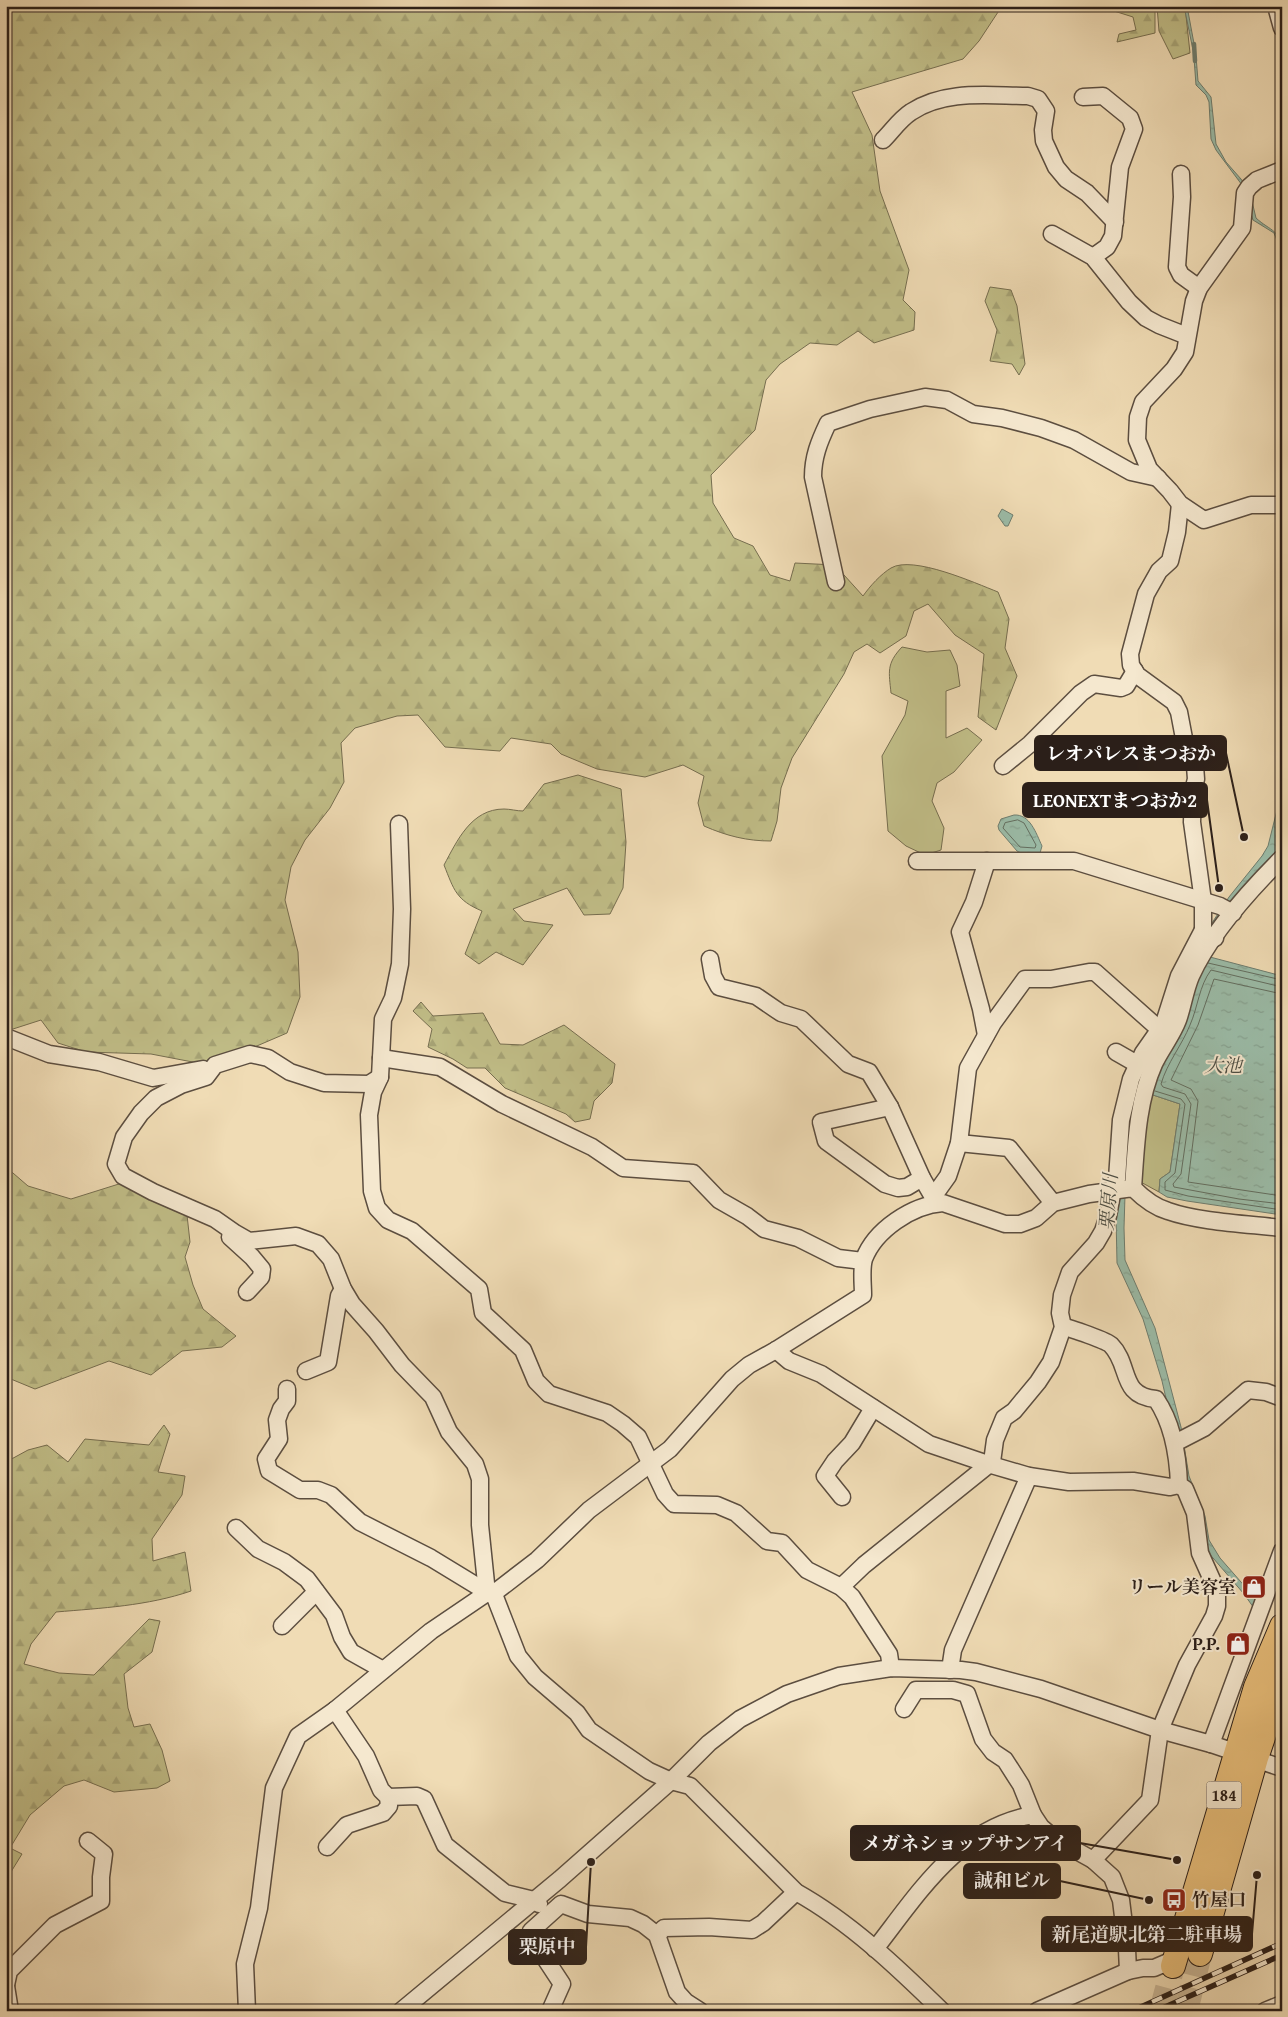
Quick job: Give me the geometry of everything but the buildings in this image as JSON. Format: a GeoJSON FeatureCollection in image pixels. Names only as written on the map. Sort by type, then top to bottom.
{"type":"FeatureCollection","features":[{"type":"Feature","properties":{"kind":"highway","name":"184"},"geometry":{"type":"LineString","coordinates":[[1200,1954],[1246,1755],[1256,1686],[1282,1626]]}},
{"type":"Feature","properties":{"kind":"highway","name":"184"},"geometry":{"type":"LineString","coordinates":[[1174,1962],[1246,1755],[1282,1681]]}},
{"type":"Feature","properties":{"kind":"street"},"geometry":{"type":"LineString","coordinates":[[1276,6],[1282,28]]}},
{"type":"Feature","properties":{"kind":"street"},"geometry":{"type":"LineString","coordinates":[[883,140],[910,112],[942,99],[958,95],[1028,96],[1038,99],[1046,111],[1043,130],[1044,140],[1056,167],[1066,179],[1087,193],[1115,222]]}},
{"type":"Feature","properties":{"kind":"street"},"geometry":{"type":"LineString","coordinates":[[1083,96],[1103,96],[1130,118],[1134,128],[1120,167],[1113,236],[1107,248],[1093,258]]}},
{"type":"Feature","properties":{"kind":"street"},"geometry":{"type":"LineString","coordinates":[[1282,170],[1257,180],[1247,190],[1242,228],[1199,288],[1185,352],[1174,369],[1144,402],[1138,417],[1137,440],[1148,469],[1180,504],[1204,520],[1251,505],[1282,505]]}},
{"type":"Feature","properties":{"kind":"street"},"geometry":{"type":"LineString","coordinates":[[1181,174],[1182,197],[1177,267],[1181,275],[1199,288]]}},
{"type":"Feature","properties":{"kind":"street"},"geometry":{"type":"LineString","coordinates":[[1052,234],[1093,258],[1129,302],[1146,318],[1159,326],[1187,336]]}},
{"type":"Feature","properties":{"kind":"street"},"geometry":{"type":"LineString","coordinates":[[836,582],[813,477],[813,462],[817,446],[828,423],[837,419],[851,417],[870,409],[896,402],[924,397],[947,400],[973,414],[1002,418],[1074,440],[1131,472],[1158,478]]}},
{"type":"Feature","properties":{"kind":"street"},"geometry":{"type":"LineString","coordinates":[[841,1588],[864,1565],[992,1462],[995,1440],[1004,1418],[1014,1411],[1038,1382],[1051,1362],[1063,1327],[1060,1313],[1062,1295],[1070,1272],[1096,1243],[1123,1189],[1149,1078],[1177,1022],[1208,934],[1192,822],[1196,766],[1186,749],[1179,712],[1174,702],[1137,675],[1131,665],[1130,654],[1146,594],[1159,571],[1170,561],[1177,532],[1180,504]]}},
{"type":"Feature","properties":{"kind":"street"},"geometry":{"type":"LineString","coordinates":[[1003,766],[1030,744],[1081,692],[1094,684],[1121,688],[1126,686],[1135,671]]}},
{"type":"Feature","properties":{"kind":"street"},"geometry":{"type":"LineString","coordinates":[[399,824],[402,909],[400,964],[393,998],[383,1019],[380,1077],[373,1092],[369,1115],[372,1191],[377,1208],[388,1220],[412,1231],[479,1289],[483,1313],[523,1350],[536,1381],[549,1394],[607,1413],[638,1437],[652,1463],[665,1494],[674,1504],[717,1504],[736,1513],[767,1542],[782,1543],[807,1570],[841,1588],[852,1597],[889,1654],[892,1668]]}},
{"type":"Feature","properties":{"kind":"street"},"geometry":{"type":"LineString","coordinates":[[1282,858],[1228,910],[1208,934],[1179,976],[1167,1014],[1137,1064],[1131,1079],[1121,1120],[1117,1179],[1123,1189],[1167,1211],[1194,1217],[1282,1228]]}},
{"type":"Feature","properties":{"kind":"street"},"geometry":{"type":"LineString","coordinates":[[917,861],[1074,861],[1228,910]]}},
{"type":"Feature","properties":{"kind":"street"},"geometry":{"type":"LineString","coordinates":[[986,1035],[979,1000],[960,932],[974,902],[987,861]]}},
{"type":"Feature","properties":{"kind":"street"},"geometry":{"type":"LineString","coordinates":[[710,959],[712,976],[719,987],[756,996],[781,1014],[801,1019],[848,1064],[869,1072],[890,1107],[933,1200],[1005,1224],[1020,1224],[1036,1218],[1053,1203],[1123,1189]]}},
{"type":"Feature","properties":{"kind":"street"},"geometry":{"type":"LineString","coordinates":[[247,2011],[245,1964],[259,1908],[274,1788],[298,1736],[335,1710],[431,1630],[487,1593],[498,1590],[537,1560],[589,1510],[670,1448],[732,1379],[749,1365],[863,1295],[863,1261],[874,1239],[907,1215],[933,1200],[948,1176],[959,1143],[968,1068],[1009,998],[1025,979],[1057,978],[1095,972],[1159,1029]]}},
{"type":"Feature","properties":{"kind":"street"},"geometry":{"type":"LineString","coordinates":[[6,1037],[49,1054],[98,1062],[153,1078],[215,1065],[250,1054],[268,1058],[290,1072],[324,1083],[368,1084],[380,1077]]}},
{"type":"Feature","properties":{"kind":"street"},"geometry":{"type":"LineString","coordinates":[[1116,1052],[1137,1064]]}},
{"type":"Feature","properties":{"kind":"street"},"geometry":{"type":"LineString","coordinates":[[382,1058],[440,1067],[502,1104],[592,1147],[623,1168],[693,1172],[719,1200],[747,1216],[764,1229],[798,1238],[838,1258],[863,1261]]}},
{"type":"Feature","properties":{"kind":"street"},"geometry":{"type":"LineString","coordinates":[[215,1065],[206,1077],[181,1085],[156,1098],[141,1113],[124,1137],[116,1164],[123,1176],[153,1192],[215,1219],[235,1233],[250,1240],[296,1236],[318,1244],[331,1259],[343,1290],[352,1304],[402,1365],[433,1397],[448,1432],[475,1464],[480,1479],[480,1525],[487,1593]]}},
{"type":"Feature","properties":{"kind":"street"},"geometry":{"type":"LineString","coordinates":[[890,1107],[821,1122],[826,1142],[884,1184],[898,1188],[907,1187],[922,1178]]}},
{"type":"Feature","properties":{"kind":"street"},"geometry":{"type":"LineString","coordinates":[[959,1143],[1009,1148],[1053,1203]]}},
{"type":"Feature","properties":{"kind":"street"},"geometry":{"type":"LineString","coordinates":[[205,1216],[252,1257],[262,1269],[261,1277],[247,1292]]}},
{"type":"Feature","properties":{"kind":"street"},"geometry":{"type":"LineString","coordinates":[[306,1371],[328,1362],[339,1296],[343,1290]]}},
{"type":"Feature","properties":{"kind":"street"},"geometry":{"type":"LineString","coordinates":[[1063,1327],[1110,1344],[1119,1356],[1132,1388],[1147,1398],[1156,1399],[1165,1411],[1179,1441],[1179,1485]]}},
{"type":"Feature","properties":{"kind":"street"},"geometry":{"type":"LineString","coordinates":[[776,1350],[789,1361],[821,1374],[929,1444],[1028,1476],[1069,1482],[1133,1481],[1170,1487],[1179,1485],[1185,1489],[1194,1513],[1200,1553],[1217,1591],[1217,1606],[1214,1616],[1187,1665],[1160,1730],[1150,1800],[1093,1860]]}},
{"type":"Feature","properties":{"kind":"street"},"geometry":{"type":"LineString","coordinates":[[287,1389],[287,1401],[281,1409],[278,1420],[279,1440],[266,1458],[269,1471],[300,1490],[318,1490],[331,1494],[360,1522],[432,1558],[494,1598],[518,1656],[536,1677],[577,1713],[589,1730],[649,1772],[671,1782],[690,1786],[796,1892],[818,1904],[875,1949],[942,2011]]}},
{"type":"Feature","properties":{"kind":"street"},"geometry":{"type":"LineString","coordinates":[[1179,1441],[1204,1428],[1248,1390],[1266,1392],[1282,1398]]}},
{"type":"Feature","properties":{"kind":"street"},"geometry":{"type":"LineString","coordinates":[[842,1497],[825,1476],[835,1461],[852,1443],[873,1408]]}},
{"type":"Feature","properties":{"kind":"street"},"geometry":{"type":"LineString","coordinates":[[950,1670],[953,1650],[1028,1476]]}},
{"type":"Feature","properties":{"kind":"street"},"geometry":{"type":"LineString","coordinates":[[236,1528],[258,1549],[284,1562],[307,1579],[334,1615],[342,1637],[352,1652],[383,1670]]}},
{"type":"Feature","properties":{"kind":"street"},"geometry":{"type":"LineString","coordinates":[[1211,1744],[1282,1551]]}},
{"type":"Feature","properties":{"kind":"street"},"geometry":{"type":"LineString","coordinates":[[282,1626],[316,1592]]}},
{"type":"Feature","properties":{"kind":"street"},"geometry":{"type":"LineString","coordinates":[[401,2011],[671,1782],[709,1743],[740,1719],[787,1694],[839,1676],[892,1668],[976,1672],[1040,1689],[1160,1730],[1211,1744],[1282,1768]]}},
{"type":"Feature","properties":{"kind":"street"},"geometry":{"type":"LineString","coordinates":[[976,1672],[967,1694],[983,1739],[993,1752],[1004,1760],[1021,1785],[1033,1815],[1040,1826],[1055,1839],[1093,1860],[1112,1877],[1120,1900],[1128,1971]]}},
{"type":"Feature","properties":{"kind":"street"},"geometry":{"type":"LineString","coordinates":[[904,1709],[916,1690],[953,1690],[967,1694]]}},
{"type":"Feature","properties":{"kind":"street"},"geometry":{"type":"LineString","coordinates":[[327,1847],[347,1825],[383,1812],[389,1806],[388,1797],[382,1790],[366,1756],[335,1710]]}},
{"type":"Feature","properties":{"kind":"street"},"geometry":{"type":"LineString","coordinates":[[388,1797],[417,1796],[424,1799],[445,1845],[505,1893],[534,1900],[551,1913]]}},
{"type":"Feature","properties":{"kind":"street"},"geometry":{"type":"LineString","coordinates":[[875,1949],[931,1878],[955,1853],[990,1828],[1016,1818],[1033,1815]]}},
{"type":"Feature","properties":{"kind":"street"},"geometry":{"type":"LineString","coordinates":[[10,2011],[6,1986],[9,1971],[55,1925],[101,1901],[101,1877],[104,1854],[88,1841]]}},
{"type":"Feature","properties":{"kind":"street"},"geometry":{"type":"LineString","coordinates":[[657,1935],[664,1928],[709,1927],[752,1930],[763,1923],[796,1892]]}},
{"type":"Feature","properties":{"kind":"street"},"geometry":{"type":"LineString","coordinates":[[550,2011],[562,1984],[533,1940],[531,1931],[561,1904],[588,1914],[630,1918],[643,1924],[657,1935],[677,1992],[686,2002],[700,2011]]}},
{"type":"Feature","properties":{"kind":"street"},"geometry":{"type":"LineString","coordinates":[[1037,2011],[1128,1971],[1154,1968],[1174,1962]]}},
{"type":"Feature","properties":{"kind":"street"},"geometry":{"type":"LineString","coordinates":[[1265,2011],[1282,2004]]}},
{"type":"Feature","properties":{"kind":"green space"},"geometry":{"type":"Polygon","coordinates":[[[6,6],[1002,6],[979,41],[963,59],[852,92],[872,135],[880,191],[909,270],[903,300],[915,312],[914,330],[874,343],[858,331],[837,345],[810,343],[780,364],[766,380],[755,430],[711,475],[713,503],[734,538],[753,546],[770,575],[790,581],[795,563],[835,565],[863,596],[876,580],[891,568],[901,565],[914,565],[960,577],[998,592],[1009,619],[1005,648],[1017,676],[996,730],[978,717],[984,654],[955,635],[928,604],[914,611],[906,636],[880,653],[867,644],[854,652],[844,674],[792,758],[781,788],[777,821],[771,841],[737,837],[704,826],[698,803],[704,776],[683,765],[645,777],[597,769],[561,754],[551,744],[511,738],[500,751],[445,747],[418,715],[397,716],[355,728],[341,743],[344,782],[330,808],[305,840],[291,867],[285,900],[298,952],[300,997],[287,1033],[215,1064],[203,1064],[151,1054],[86,1052],[58,1043],[41,1020],[13,1029],[6,1028],[6,6]]]}},
{"type":"Feature","properties":{"kind":"green space"},"geometry":{"type":"Polygon","coordinates":[[[1114,6],[1152,6],[1155,11],[1155,33],[1117,42],[1119,34],[1136,30],[1133,17],[1114,11],[1114,6]]]}},
{"type":"Feature","properties":{"kind":"green space"},"geometry":{"type":"Polygon","coordinates":[[[1157,6],[1185,6],[1190,53],[1173,59],[1159,31],[1157,6]]]}},
{"type":"Feature","properties":{"kind":"green space"},"geometry":{"type":"Polygon","coordinates":[[[990,287],[1011,290],[1017,306],[1025,364],[1019,375],[1012,364],[990,361],[997,330],[985,301],[990,287]]]}},
{"type":"Feature","properties":{"kind":"green space"},"geometry":{"type":"Polygon","coordinates":[[[902,647],[927,652],[950,650],[957,665],[960,686],[946,691],[946,738],[967,728],[982,740],[954,772],[937,783],[932,801],[944,828],[941,850],[925,855],[906,846],[888,831],[882,756],[905,715],[908,701],[891,693],[891,663],[902,647]]]}},
{"type":"Feature","properties":{"kind":"green space"},"geometry":{"type":"Polygon","coordinates":[[[578,775],[621,789],[626,842],[623,888],[610,914],[584,915],[567,888],[513,909],[524,921],[553,925],[523,965],[496,952],[479,964],[465,954],[482,911],[461,898],[450,881],[444,865],[460,837],[474,820],[492,810],[523,811],[544,784],[578,775]]]}},
{"type":"Feature","properties":{"kind":"green space"},"geometry":{"type":"Polygon","coordinates":[[[421,1002],[433,1016],[483,1013],[500,1044],[523,1045],[564,1025],[615,1064],[612,1083],[594,1101],[590,1119],[575,1122],[566,1114],[505,1088],[485,1068],[467,1068],[428,1047],[432,1029],[413,1011],[421,1002]]]}},
{"type":"Feature","properties":{"kind":"green space"},"geometry":{"type":"Polygon","coordinates":[[[1147,1093],[1180,1104],[1170,1172],[1160,1179],[1159,1192],[1137,1180],[1147,1093]]]}},
{"type":"Feature","properties":{"kind":"green space"},"geometry":{"type":"Polygon","coordinates":[[[6,1167],[28,1186],[71,1199],[122,1183],[186,1206],[190,1242],[185,1257],[193,1285],[203,1309],[236,1336],[222,1347],[182,1351],[151,1375],[109,1361],[35,1389],[6,1377],[6,1167]]]}},
{"type":"Feature","properties":{"kind":"green space"},"geometry":{"type":"Polygon","coordinates":[[[164,1425],[170,1434],[158,1472],[185,1476],[182,1495],[152,1539],[153,1561],[185,1552],[191,1591],[141,1603],[56,1612],[31,1644],[24,1664],[59,1673],[94,1675],[149,1619],[160,1621],[152,1652],[124,1674],[128,1708],[134,1727],[150,1724],[162,1750],[170,1781],[157,1788],[114,1792],[84,1780],[64,1786],[30,1815],[10,1848],[22,1854],[6,1880],[6,1462],[28,1450],[47,1445],[68,1462],[85,1439],[149,1445],[164,1425]]]}},
{"type":"Feature","properties":{"kind":"water"},"geometry":{"type":"Polygon","coordinates":[[[1184,6],[1187,6],[1195,49],[1193,50],[1184,6]]]}},
{"type":"Feature","properties":{"kind":"water"},"geometry":{"type":"Polygon","coordinates":[[[1196,56],[1198,81],[1211,97],[1216,144],[1226,162],[1250,193],[1256,218],[1277,235],[1280,240],[1282,253],[1274,233],[1253,220],[1242,185],[1216,150],[1211,139],[1209,102],[1206,95],[1196,85],[1194,58],[1196,56]]]}},
{"type":"Feature","properties":{"kind":"water"},"geometry":{"type":"Polygon","coordinates":[[[1002,509],[1013,515],[1008,526],[1005,526],[998,516],[1002,509]]]}},
{"type":"Feature","properties":{"kind":"water"},"geometry":{"type":"Polygon","coordinates":[[[1282,790],[1282,814],[1276,836],[1277,842],[1282,841],[1282,848],[1248,884],[1162,1041],[1125,1195],[1125,1260],[1155,1328],[1181,1427],[1189,1476],[1205,1516],[1209,1540],[1220,1558],[1258,1604],[1256,1611],[1207,1551],[1180,1459],[1162,1381],[1143,1319],[1117,1263],[1116,1216],[1131,1086],[1206,932],[1229,897],[1268,846],[1282,790]]]}},
{"type":"Feature","properties":{"kind":"water"},"geometry":{"type":"Polygon","coordinates":[[[1014,815],[1024,818],[1032,825],[1042,846],[1040,853],[1021,853],[1017,851],[999,830],[998,826],[1001,819],[1014,815]]]}},
{"type":"Feature","properties":{"kind":"water","name":"大池"},"geometry":{"type":"Polygon","coordinates":[[[1210,957],[1282,976],[1282,1215],[1187,1201],[1167,1197],[1159,1192],[1160,1179],[1170,1172],[1180,1104],[1147,1093],[1189,989],[1210,957]]]}},
{"type":"Feature","properties":{"kind":"waterway"},"geometry":{"type":"LineString","coordinates":[[1194,44],[1195,61]]}},
{"type":"Feature","properties":{"kind":"tunnel"},"geometry":{"type":"LineString","coordinates":[[1186,2011],[1200,1954]]}},
{"type":"Feature","properties":{"kind":"tunnel"},"geometry":{"type":"LineString","coordinates":[[1161,2011],[1173,1966]]}},
{"type":"Feature","properties":{"kind":"railway"},"geometry":{"type":"LineString","coordinates":[[1132,2011],[1282,1943]]}},
{"type":"Feature","properties":{"kind":"railway"},"geometry":{"type":"LineString","coordinates":[[1156,2011],[1282,1955]]}},
{"type":"Feature","properties":{"kind":"place","name":"レオパレスまつおか"},"geometry":{"type":"Point","coordinates":[1244,837]}},
{"type":"Feature","properties":{"kind":"place","name":"LEONEXTまつおか2"},"geometry":{"type":"Point","coordinates":[1219,888]}},
{"type":"Feature","properties":{"kind":"place","name":"リール美容室"},"geometry":{"type":"Point","coordinates":[1254,1587]}},
{"type":"Feature","properties":{"kind":"place","name":"P.P."},"geometry":{"type":"Point","coordinates":[1238,1644]}},
{"type":"Feature","properties":{"kind":"place","name":"メガネショップサンアイ"},"geometry":{"type":"Point","coordinates":[1177,1860]}},
{"type":"Feature","properties":{"kind":"place","name":"栗原中"},"geometry":{"type":"Point","coordinates":[591,1862]}},
{"type":"Feature","properties":{"kind":"place","name":"新尾道駅北第二駐車場"},"geometry":{"type":"Point","coordinates":[1257,1875]}},
{"type":"Feature","properties":{"kind":"place","name":"誠和ビル"},"geometry":{"type":"Point","coordinates":[1149,1900]}},
{"type":"Feature","properties":{"kind":"place","name":"竹屋口"},"geometry":{"type":"Point","coordinates":[1174,1900]}},
{"type":"Feature","properties":{"kind":"water label","name":"栗原川"},"geometry":{"type":"Point","coordinates":[1108,1202]}}]}
